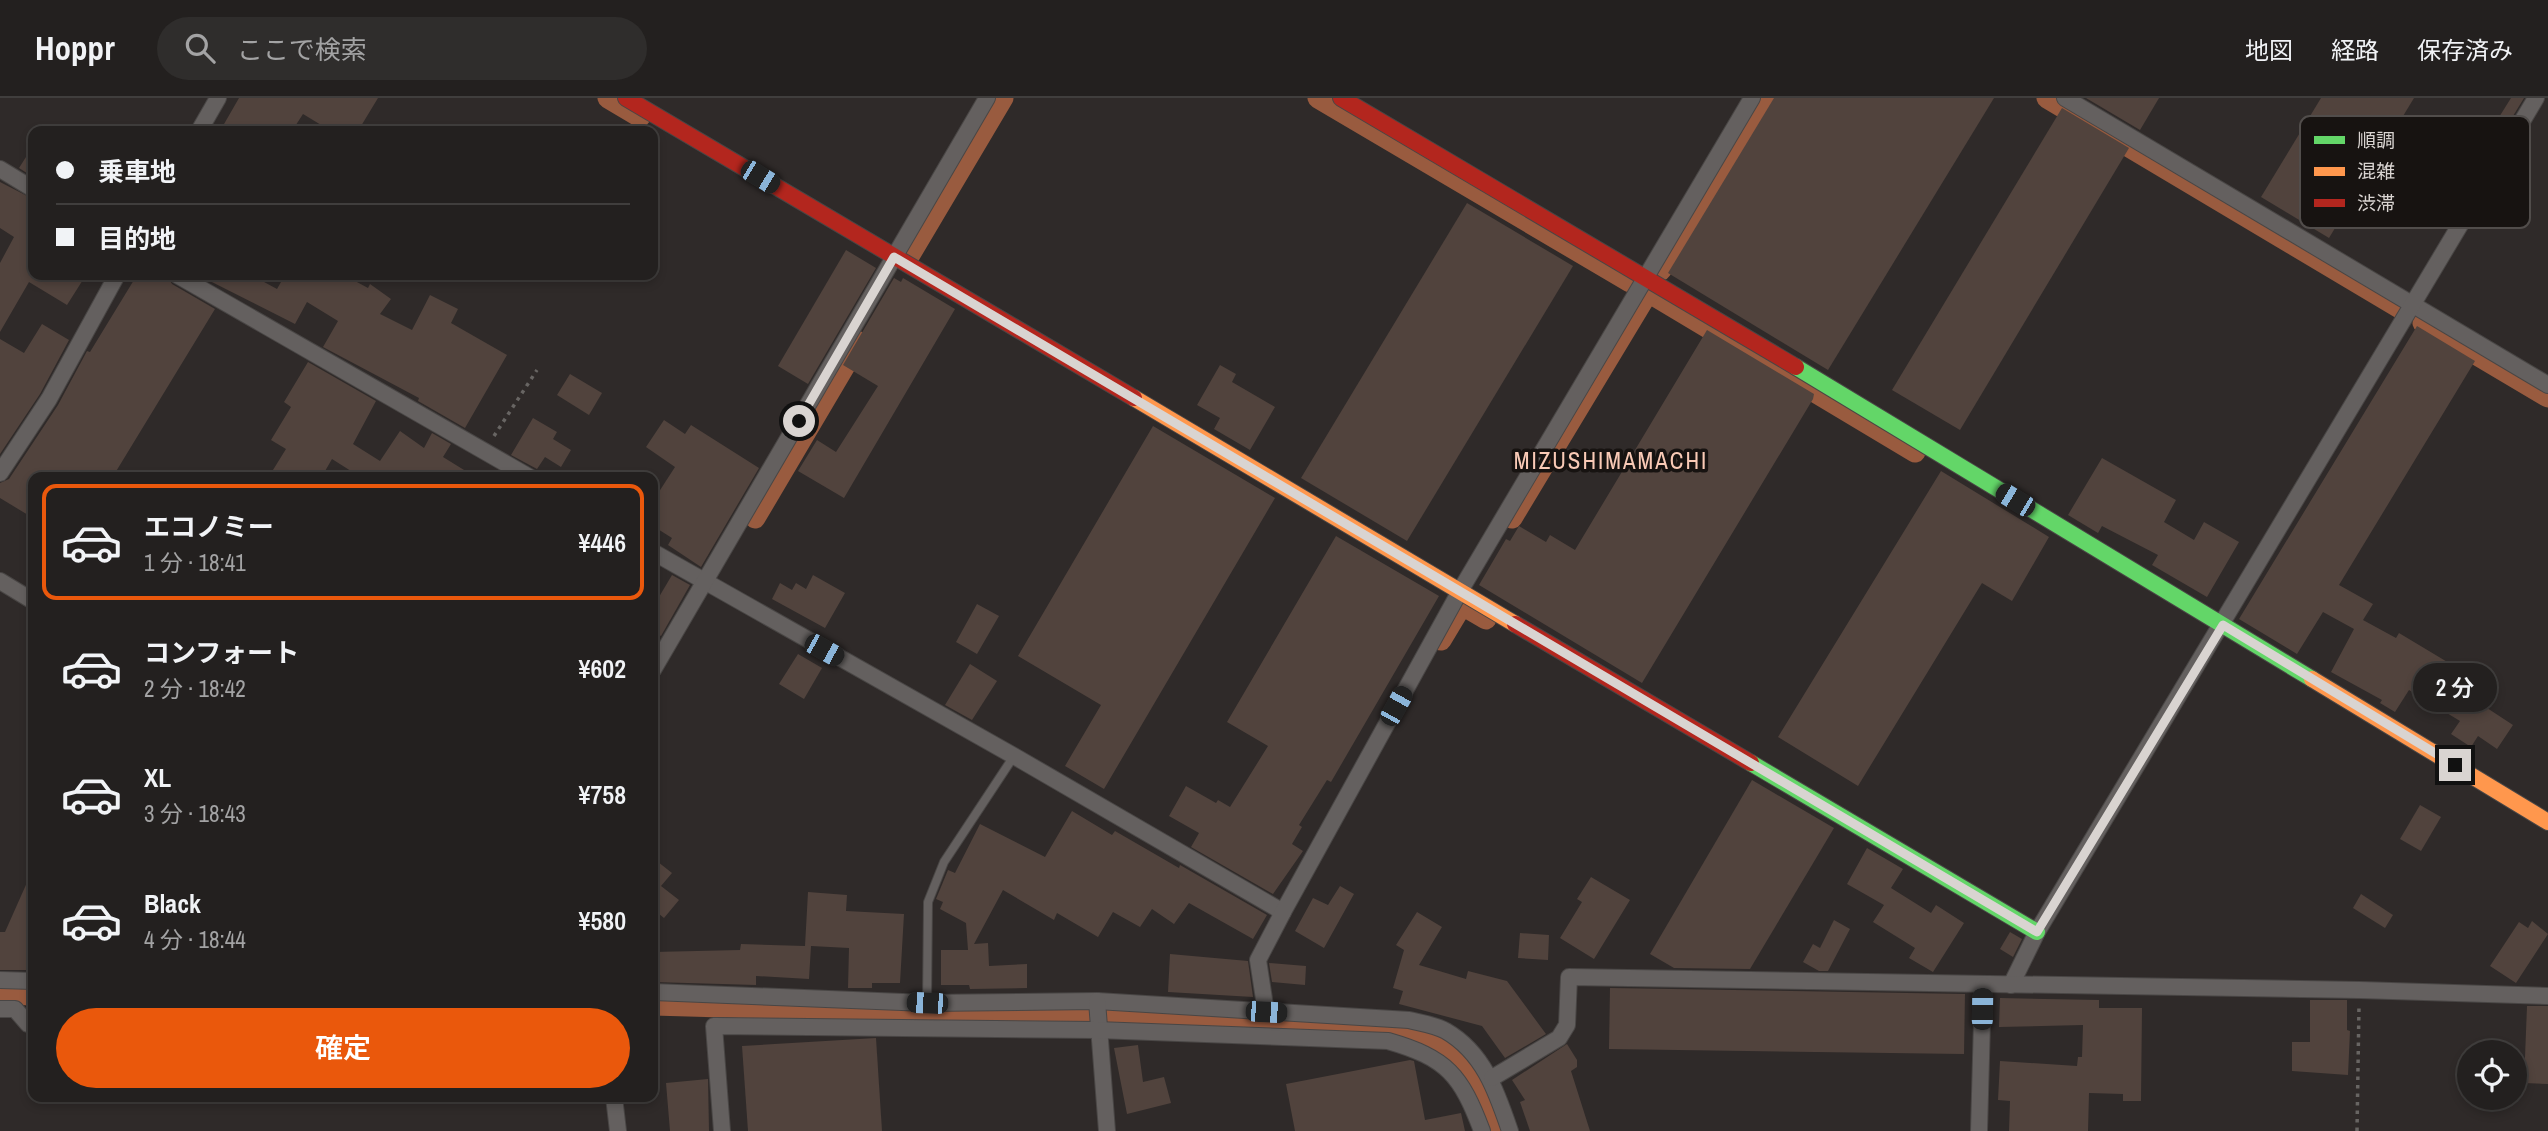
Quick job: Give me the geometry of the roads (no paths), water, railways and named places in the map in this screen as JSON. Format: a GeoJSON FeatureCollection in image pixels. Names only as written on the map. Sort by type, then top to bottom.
{"type":"FeatureCollection","features":[{"type":"Feature","properties":{"kind":"street"},"geometry":{"type":"LineString","coordinates":[[202,126],[218,98]]}},
{"type":"Feature","properties":{"kind":"street"},"geometry":{"type":"LineString","coordinates":[[626,98],[2037,932]]}},
{"type":"Feature","properties":{"kind":"street"},"geometry":{"type":"LineString","coordinates":[[658,662],[988,98]]}},
{"type":"Feature","properties":{"kind":"street"},"geometry":{"type":"LineString","coordinates":[[1341,98],[1647,277],[2548,822]]}},
{"type":"Feature","properties":{"kind":"street"},"geometry":{"type":"LineString","coordinates":[[1266,1012],[1258,960],[1283,912],[1460,591],[1752,98]]}},
{"type":"Feature","properties":{"kind":"street"},"geometry":{"type":"LineString","coordinates":[[2065,98],[2548,386]]}},
{"type":"Feature","properties":{"kind":"street"},"geometry":{"type":"LineString","coordinates":[[2525,116],[2536,98]]}},
{"type":"Feature","properties":{"kind":"street"},"geometry":{"type":"LineString","coordinates":[[0,169],[28,186]]}},
{"type":"Feature","properties":{"kind":"street"},"geometry":{"type":"LineString","coordinates":[[2011,985],[2037,932],[2223,625],[2458,228]]}},
{"type":"Feature","properties":{"kind":"street"},"geometry":{"type":"LineString","coordinates":[[0,473],[49,399],[114,280]]}},
{"type":"Feature","properties":{"kind":"street"},"geometry":{"type":"LineString","coordinates":[[186,280],[521,472]]}},
{"type":"Feature","properties":{"kind":"street"},"geometry":{"type":"LineString","coordinates":[[658,555],[1283,912]]}},
{"type":"Feature","properties":{"kind":"street"},"geometry":{"type":"LineString","coordinates":[[0,581],[28,598]]}},
{"type":"Feature","properties":{"kind":"street"},"geometry":{"type":"LineString","coordinates":[[1492,1078],[1559,1038],[1567,1025],[1569,977],[2360,990],[2548,996]]}},
{"type":"Feature","properties":{"kind":"street"},"geometry":{"type":"LineString","coordinates":[[0,980],[28,981]]}},
{"type":"Feature","properties":{"kind":"street"},"geometry":{"type":"LineString","coordinates":[[1979,1131],[1983,985]]}},
{"type":"Feature","properties":{"kind":"street"},"geometry":{"type":"LineString","coordinates":[[658,992],[927,1003],[1097,1001],[1409,1020],[1446,1030],[1476,1057],[1492,1078],[1510,1131]]}},
{"type":"Feature","properties":{"kind":"street"},"geometry":{"type":"LineString","coordinates":[[1097,1001],[1097,1030],[1107,1131]]}},
{"type":"Feature","properties":{"kind":"street"},"geometry":{"type":"LineString","coordinates":[[0,1009],[15,1009],[28,1024]]}},
{"type":"Feature","properties":{"kind":"street"},"geometry":{"type":"LineString","coordinates":[[722,1131],[714,1026],[1097,1030],[1388,1041],[1448,1056],[1476,1057]]}},
{"type":"Feature","properties":{"kind":"street"},"geometry":{"type":"LineString","coordinates":[[1448,1056],[1468,1093],[1482,1131]]}},
{"type":"Feature","properties":{"kind":"street"},"geometry":{"type":"LineString","coordinates":[[615,1102],[618,1131]]}},
{"type":"Feature","properties":{"kind":"lane"},"geometry":{"type":"LineString","coordinates":[[927,1003],[928,902],[944,862],[1014,756]]}},
{"type":"Feature","properties":{"kind":"waterway"},"geometry":{"type":"LineString","coordinates":[[608,98],[640,117]]}},
{"type":"Feature","properties":{"kind":"waterway"},"geometry":{"type":"LineString","coordinates":[[908,258],[1003,98]]}},
{"type":"Feature","properties":{"kind":"waterway"},"geometry":{"type":"LineString","coordinates":[[1318,98],[1630,282]]}},
{"type":"Feature","properties":{"kind":"waterway"},"geometry":{"type":"LineString","coordinates":[[1661,270],[1766,98]]}},
{"type":"Feature","properties":{"kind":"waterway"},"geometry":{"type":"LineString","coordinates":[[2047,98],[2403,310]]}},
{"type":"Feature","properties":{"kind":"waterway"},"geometry":{"type":"LineString","coordinates":[[1648,292],[1915,452]]}},
{"type":"Feature","properties":{"kind":"waterway"},"geometry":{"type":"LineString","coordinates":[[1512,518],[1647,294]]}},
{"type":"Feature","properties":{"kind":"waterway"},"geometry":{"type":"LineString","coordinates":[[2423,323],[2548,397]]}},
{"type":"Feature","properties":{"kind":"waterway"},"geometry":{"type":"LineString","coordinates":[[755,518],[859,342]]}},
{"type":"Feature","properties":{"kind":"waterway"},"geometry":{"type":"LineString","coordinates":[[1441,640],[1462,605],[1486,619]]}},
{"type":"Feature","properties":{"kind":"waterway"},"geometry":{"type":"LineString","coordinates":[[0,994],[28,995]]}},
{"type":"Feature","properties":{"kind":"waterway"},"geometry":{"type":"LineString","coordinates":[[658,1005],[1391,1026],[1434,1041],[1461,1061],[1481,1090],[1498,1131]]}},
{"type":"Feature","properties":{"kind":"district","name":"MIZUSHIMAMACHI"},"geometry":{"type":"Point","coordinates":[1611,460]}}]}
